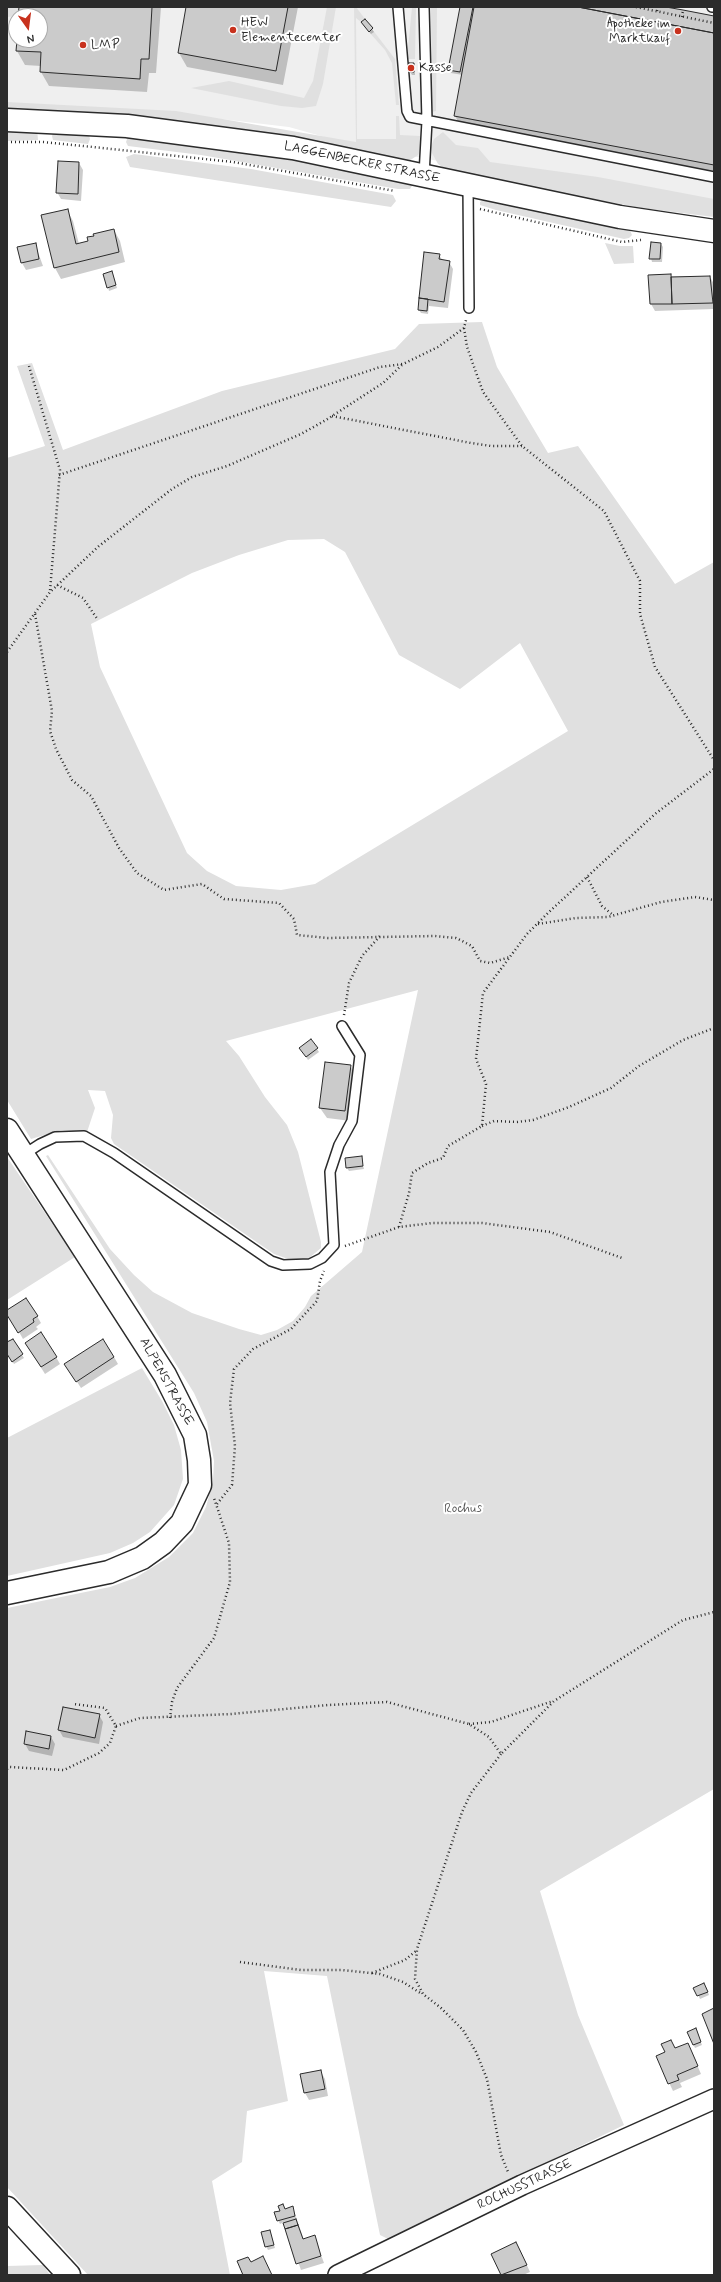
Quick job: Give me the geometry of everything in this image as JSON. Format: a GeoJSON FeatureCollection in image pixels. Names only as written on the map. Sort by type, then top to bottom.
{"type":"FeatureCollection","features":[{"type":"Feature","properties":{"kind":"street","name":"LAGGENBECKER STRASSE"},"geometry":{"type":"LineString","coordinates":[[7,120],[127,126],[293,148],[424,175],[468,194],[714,231]]}},
{"type":"Feature","properties":{"kind":"street","name":"ALPENSTRASSE"},"geometry":{"type":"LineString","coordinates":[[7,1130],[165,1375],[195,1435],[200,1460],[200,1485],[182,1523],[163,1543],[142,1558],[109,1572],[7,1593]]}},
{"type":"Feature","properties":{"kind":"street","name":"ROCHUSSTRASSE"},"geometry":{"type":"LineString","coordinates":[[338,2275],[522,2185],[714,2099]]}},
{"type":"Feature","properties":{"kind":"street"},"geometry":{"type":"LineString","coordinates":[[7,2208],[69,2275]]}},
{"type":"Feature","properties":{"kind":"lane"},"geometry":{"type":"LineString","coordinates":[[398,7],[407,111],[410,117],[473,131],[714,177]]}},
{"type":"Feature","properties":{"kind":"lane"},"geometry":{"type":"LineString","coordinates":[[424,7],[427,121],[424,175]]}},
{"type":"Feature","properties":{"kind":"lane"},"geometry":{"type":"LineString","coordinates":[[468,194],[469,308]]}},
{"type":"Feature","properties":{"kind":"lane"},"geometry":{"type":"LineString","coordinates":[[23,1155],[40,1144],[55,1137],[84,1136],[114,1153],[271,1261],[283,1265],[310,1264],[322,1258],[334,1245],[330,1172],[339,1145],[352,1120],[360,1056],[342,1026]]}},
{"type":"Feature","properties":{"kind":"path"},"geometry":{"type":"LineString","coordinates":[[636,7],[714,23]]}},
{"type":"Feature","properties":{"kind":"path"},"geometry":{"type":"LineString","coordinates":[[658,7],[658,12]]}},
{"type":"Feature","properties":{"kind":"path"},"geometry":{"type":"LineString","coordinates":[[682,17],[683,10]]}},
{"type":"Feature","properties":{"kind":"path"},"geometry":{"type":"LineString","coordinates":[[7,142],[42,142],[233,162],[400,191]]}},
{"type":"Feature","properties":{"kind":"path"},"geometry":{"type":"LineString","coordinates":[[468,194],[487,212],[622,242],[645,238]]}},
{"type":"Feature","properties":{"kind":"path"},"geometry":{"type":"LineString","coordinates":[[469,308],[464,328],[467,347],[483,392],[522,446],[604,511],[640,581],[640,614],[655,667],[714,760]]}},
{"type":"Feature","properties":{"kind":"path"},"geometry":{"type":"LineString","coordinates":[[59,475],[380,367],[402,364],[438,347],[464,328]]}},
{"type":"Feature","properties":{"kind":"path"},"geometry":{"type":"LineString","coordinates":[[7,652],[50,592],[98,546],[192,477],[227,466],[301,434],[332,416],[382,383],[402,364]]}},
{"type":"Feature","properties":{"kind":"path"},"geometry":{"type":"LineString","coordinates":[[29,366],[60,470],[50,592]]}},
{"type":"Feature","properties":{"kind":"path"},"geometry":{"type":"LineString","coordinates":[[332,416],[471,443],[491,446],[522,446]]}},
{"type":"Feature","properties":{"kind":"path"},"geometry":{"type":"LineString","coordinates":[[57,585],[83,598],[98,620]]}},
{"type":"Feature","properties":{"kind":"path"},"geometry":{"type":"LineString","coordinates":[[35,614],[52,711],[50,730],[56,749],[72,780],[91,796],[119,848],[137,873],[164,890],[202,884],[224,900],[279,903],[294,919],[296,935],[328,938],[380,936],[435,936],[456,938],[472,946],[480,961],[490,963],[510,957]]}},
{"type":"Feature","properties":{"kind":"path"},"geometry":{"type":"LineString","coordinates":[[482,1126],[486,1084],[476,1059],[483,993],[537,924],[655,814],[714,769]]}},
{"type":"Feature","properties":{"kind":"path"},"geometry":{"type":"LineString","coordinates":[[586,878],[602,906],[613,916]]}},
{"type":"Feature","properties":{"kind":"path"},"geometry":{"type":"LineString","coordinates":[[537,924],[576,918],[613,916],[668,901],[696,897],[714,900]]}},
{"type":"Feature","properties":{"kind":"path"},"geometry":{"type":"LineString","coordinates":[[342,1026],[349,983],[362,956],[380,936]]}},
{"type":"Feature","properties":{"kind":"path"},"geometry":{"type":"LineString","coordinates":[[398,1227],[409,1192],[412,1173],[428,1163],[443,1158],[448,1146],[482,1126],[494,1121],[517,1122],[533,1120],[569,1107],[611,1088],[639,1066],[683,1040],[714,1028]]}},
{"type":"Feature","properties":{"kind":"path"},"geometry":{"type":"LineString","coordinates":[[342,1248],[398,1227],[432,1223],[482,1223],[550,1232],[622,1258]]}},
{"type":"Feature","properties":{"kind":"path"},"geometry":{"type":"LineString","coordinates":[[170,1718],[172,1702],[177,1688],[214,1638],[230,1582],[229,1543],[217,1504],[232,1485],[235,1446],[230,1403],[234,1369],[253,1349],[291,1329],[317,1302],[320,1281],[325,1267]]}},
{"type":"Feature","properties":{"kind":"path"},"geometry":{"type":"LineString","coordinates":[[423,1994],[415,1979],[417,1949],[462,1812],[471,1793],[501,1754],[554,1701],[683,1620],[714,1612]]}},
{"type":"Feature","properties":{"kind":"path"},"geometry":{"type":"LineString","coordinates":[[469,1724],[491,1722],[554,1701]]}},
{"type":"Feature","properties":{"kind":"path"},"geometry":{"type":"LineString","coordinates":[[116,1726],[140,1718],[170,1718],[387,1702],[469,1724],[489,1737],[501,1754]]}},
{"type":"Feature","properties":{"kind":"path"},"geometry":{"type":"LineString","coordinates":[[74,1704],[105,1708],[116,1726]]}},
{"type":"Feature","properties":{"kind":"path"},"geometry":{"type":"LineString","coordinates":[[7,1769],[9,1767],[64,1770],[99,1754],[110,1743],[116,1726]]}},
{"type":"Feature","properties":{"kind":"path"},"geometry":{"type":"LineString","coordinates":[[371,1973],[405,1960],[417,1949]]}},
{"type":"Feature","properties":{"kind":"path"},"geometry":{"type":"LineString","coordinates":[[240,1962],[301,1970],[342,1970],[371,1973],[403,1982],[423,1994],[441,2008],[463,2030],[476,2052],[487,2079],[501,2155],[507,2171],[522,2185]]}},
{"type":"Feature","properties":{"kind":"shaded area"},"geometry":{"type":"Polygon","coordinates":[[[7,7],[714,7],[714,208],[668,204],[353,145],[289,127],[170,113],[7,104],[7,7]]]}},
{"type":"Feature","properties":{"kind":"green space"},"geometry":{"type":"Polygon","coordinates":[[[7,7],[19,7],[8,8],[7,17],[7,7]]]}},
{"type":"Feature","properties":{"kind":"green space"},"geometry":{"type":"Polygon","coordinates":[[[327,7],[336,7],[323,84],[316,106],[302,108],[281,106],[191,88],[229,81],[304,98],[313,81],[327,7]]]}},
{"type":"Feature","properties":{"kind":"green space"},"geometry":{"type":"Polygon","coordinates":[[[354,7],[356,7],[365,19],[361,22],[356,18],[357,139],[396,139],[396,116],[399,116],[400,135],[420,136],[421,149],[418,155],[406,163],[7,112],[7,102],[176,111],[356,142],[354,7]]]}},
{"type":"Feature","properties":{"kind":"green space"},"geometry":{"type":"Polygon","coordinates":[[[412,7],[416,7],[415,59],[407,59],[412,7]]]}},
{"type":"Feature","properties":{"kind":"green space"},"geometry":{"type":"Polygon","coordinates":[[[431,7],[437,7],[436,111],[432,112],[431,7]]]}},
{"type":"Feature","properties":{"kind":"green space"},"geometry":{"type":"Polygon","coordinates":[[[372,29],[395,59],[399,105],[396,105],[392,63],[385,50],[369,32],[372,29]]]}},
{"type":"Feature","properties":{"kind":"green space"},"geometry":{"type":"Polygon","coordinates":[[[7,128],[37,128],[38,140],[7,141],[7,128]]]}},
{"type":"Feature","properties":{"kind":"green space"},"geometry":{"type":"Polygon","coordinates":[[[55,129],[88,132],[90,139],[88,144],[53,140],[52,136],[55,129]]]}},
{"type":"Feature","properties":{"kind":"green space"},"geometry":{"type":"Polygon","coordinates":[[[443,132],[456,145],[478,148],[490,162],[598,177],[714,199],[714,217],[641,208],[450,172],[438,164],[432,153],[431,147],[434,139],[443,132]]]}},
{"type":"Feature","properties":{"kind":"green space"},"geometry":{"type":"Polygon","coordinates":[[[129,134],[215,143],[413,184],[410,189],[398,189],[201,155],[128,146],[126,142],[129,134]]]}},
{"type":"Feature","properties":{"kind":"green space"},"geometry":{"type":"Polygon","coordinates":[[[134,154],[251,169],[393,195],[396,201],[391,207],[130,167],[126,157],[134,154]]]}},
{"type":"Feature","properties":{"kind":"green space"},"geometry":{"type":"Polygon","coordinates":[[[485,199],[629,228],[632,235],[629,238],[624,239],[496,210],[480,205],[480,202],[485,199]]]}},
{"type":"Feature","properties":{"kind":"green space"},"geometry":{"type":"Polygon","coordinates":[[[605,243],[620,246],[633,246],[634,263],[614,264],[605,243]]]}},
{"type":"Feature","properties":{"kind":"green space","name":"Rochus"},"geometry":{"type":"Polygon","coordinates":[[[482,322],[497,367],[548,453],[578,446],[675,584],[714,562],[714,1789],[540,1891],[578,2015],[624,2125],[388,2239],[380,2235],[327,1976],[264,1971],[288,2101],[247,2111],[242,2162],[212,2181],[230,2275],[88,2275],[7,2187],[7,1608],[110,1587],[135,1578],[169,1557],[193,1533],[206,1507],[213,1481],[214,1461],[207,1422],[194,1393],[46,1156],[48,1155],[110,1249],[134,1275],[153,1292],[192,1313],[239,1329],[261,1335],[277,1330],[293,1321],[305,1307],[311,1296],[362,1252],[418,990],[226,1041],[239,1056],[265,1097],[287,1125],[298,1152],[321,1242],[321,1248],[309,1258],[291,1260],[274,1254],[114,1144],[111,1138],[113,1115],[105,1091],[88,1090],[95,1108],[87,1132],[61,1130],[31,1139],[7,1100],[7,458],[45,446],[17,366],[32,363],[63,450],[222,391],[395,349],[419,324],[482,322]],[[324,539],[288,540],[239,555],[192,573],[91,624],[100,667],[187,853],[207,871],[236,886],[281,890],[315,884],[568,731],[520,643],[460,689],[399,655],[345,552],[324,539]]]}},
{"type":"Feature","properties":{"kind":"green space"},"geometry":{"type":"Polygon","coordinates":[[[7,1157],[75,1257],[7,1300],[7,1157]]]}},
{"type":"Feature","properties":{"kind":"green space"},"geometry":{"type":"Polygon","coordinates":[[[142,1368],[162,1401],[174,1425],[181,1450],[183,1479],[174,1505],[150,1532],[133,1543],[110,1553],[7,1576],[7,1438],[142,1368]]]}},
{"type":"Feature","properties":{"kind":"green space"},"geometry":{"type":"Polygon","coordinates":[[[43,2265],[50,2275],[7,2275],[7,2266],[43,2265]]]}},
{"type":"Feature","properties":{"kind":"building","name":"LMP"},"geometry":{"type":"Polygon","coordinates":[[[152,7],[149,59],[141,59],[140,79],[40,72],[41,52],[16,51],[16,48],[48,48],[48,8],[19,8],[152,7]]]}},
{"type":"Feature","properties":{"kind":"building","name":"HEW Elementecenter"},"geometry":{"type":"Polygon","coordinates":[[[186,7],[288,7],[276,71],[178,53],[186,7]]]}},
{"type":"Feature","properties":{"kind":"building"},"geometry":{"type":"Polygon","coordinates":[[[460,7],[473,7],[460,72],[448,70],[460,7]]]}},
{"type":"Feature","properties":{"kind":"building"},"geometry":{"type":"Polygon","coordinates":[[[474,7],[578,7],[714,33],[714,165],[454,116],[474,7]]]}},
{"type":"Feature","properties":{"kind":"building"},"geometry":{"type":"Polygon","coordinates":[[[578,7],[666,7],[683,10],[714,16],[714,33],[578,7]]]}},
{"type":"Feature","properties":{"kind":"building"},"geometry":{"type":"Polygon","coordinates":[[[365,19],[373,28],[369,32],[361,22],[365,19]]]}},
{"type":"Feature","properties":{"kind":"building","name":"Kasse"},"geometry":{"type":"Polygon","coordinates":[[[409,63],[414,63],[414,72],[409,72],[409,63]]]}},
{"type":"Feature","properties":{"kind":"building"},"geometry":{"type":"Polygon","coordinates":[[[58,161],[79,162],[78,194],[56,193],[58,161]]]}},
{"type":"Feature","properties":{"kind":"building"},"geometry":{"type":"Polygon","coordinates":[[[68,209],[76,244],[88,241],[87,237],[94,236],[93,234],[114,229],[119,252],[54,268],[41,215],[68,209]]]}},
{"type":"Feature","properties":{"kind":"building"},"geometry":{"type":"Polygon","coordinates":[[[651,242],[661,243],[660,259],[649,259],[651,242]]]}},
{"type":"Feature","properties":{"kind":"building"},"geometry":{"type":"Polygon","coordinates":[[[36,243],[39,259],[21,263],[17,247],[36,243]]]}},
{"type":"Feature","properties":{"kind":"building"},"geometry":{"type":"Polygon","coordinates":[[[424,252],[440,254],[439,259],[450,261],[444,302],[419,298],[424,252]]]}},
{"type":"Feature","properties":{"kind":"building"},"geometry":{"type":"Polygon","coordinates":[[[112,271],[116,285],[107,288],[103,274],[112,271]]]}},
{"type":"Feature","properties":{"kind":"building"},"geometry":{"type":"Polygon","coordinates":[[[671,274],[672,304],[650,304],[648,275],[671,274]]]}},
{"type":"Feature","properties":{"kind":"building"},"geometry":{"type":"Polygon","coordinates":[[[710,276],[713,303],[672,304],[671,277],[710,276]]]}},
{"type":"Feature","properties":{"kind":"building"},"geometry":{"type":"Polygon","coordinates":[[[419,298],[428,299],[427,311],[418,310],[419,298]]]}},
{"type":"Feature","properties":{"kind":"building"},"geometry":{"type":"Polygon","coordinates":[[[311,1039],[318,1048],[306,1057],[299,1048],[311,1039]]]}},
{"type":"Feature","properties":{"kind":"building"},"geometry":{"type":"Polygon","coordinates":[[[325,1062],[351,1065],[345,1111],[319,1108],[325,1062]]]}},
{"type":"Feature","properties":{"kind":"building"},"geometry":{"type":"Polygon","coordinates":[[[362,1156],[363,1166],[346,1168],[345,1158],[362,1156]]]}},
{"type":"Feature","properties":{"kind":"building"},"geometry":{"type":"Polygon","coordinates":[[[26,1298],[38,1316],[33,1319],[34,1322],[18,1333],[7,1315],[7,1310],[26,1298]]]}},
{"type":"Feature","properties":{"kind":"building"},"geometry":{"type":"Polygon","coordinates":[[[41,1332],[57,1357],[41,1367],[25,1343],[41,1332]]]}},
{"type":"Feature","properties":{"kind":"building"},"geometry":{"type":"Polygon","coordinates":[[[13,1339],[23,1354],[12,1362],[7,1354],[7,1342],[13,1339]]]}},
{"type":"Feature","properties":{"kind":"building"},"geometry":{"type":"Polygon","coordinates":[[[103,1339],[114,1357],[76,1382],[64,1364],[103,1339]]]}},
{"type":"Feature","properties":{"kind":"building"},"geometry":{"type":"Polygon","coordinates":[[[63,1707],[100,1714],[95,1738],[58,1730],[63,1707]]]}},
{"type":"Feature","properties":{"kind":"building"},"geometry":{"type":"Polygon","coordinates":[[[26,1731],[51,1736],[49,1749],[24,1744],[26,1731]]]}},
{"type":"Feature","properties":{"kind":"building"},"geometry":{"type":"Polygon","coordinates":[[[704,1983],[708,1992],[697,1996],[693,1988],[704,1983]]]}},
{"type":"Feature","properties":{"kind":"building"},"geometry":{"type":"Polygon","coordinates":[[[714,2008],[714,2044],[702,2014],[714,2008]]]}},
{"type":"Feature","properties":{"kind":"building"},"geometry":{"type":"Polygon","coordinates":[[[696,2028],[701,2042],[693,2045],[687,2032],[696,2028]]]}},
{"type":"Feature","properties":{"kind":"building"},"geometry":{"type":"Polygon","coordinates":[[[671,2040],[675,2048],[688,2043],[698,2066],[677,2075],[679,2080],[668,2084],[656,2056],[665,2052],[661,2044],[671,2040]]]}},
{"type":"Feature","properties":{"kind":"building"},"geometry":{"type":"Polygon","coordinates":[[[321,2070],[325,2089],[304,2093],[300,2074],[321,2070]]]}},
{"type":"Feature","properties":{"kind":"building"},"geometry":{"type":"Polygon","coordinates":[[[283,2204],[285,2209],[293,2206],[295,2216],[277,2221],[274,2212],[280,2211],[278,2206],[283,2204]]]}},
{"type":"Feature","properties":{"kind":"building"},"geometry":{"type":"Polygon","coordinates":[[[296,2219],[298,2225],[285,2229],[283,2223],[296,2219]]]}},
{"type":"Feature","properties":{"kind":"building"},"geometry":{"type":"Polygon","coordinates":[[[298,2225],[303,2239],[315,2235],[321,2256],[296,2264],[285,2229],[298,2225]]]}},
{"type":"Feature","properties":{"kind":"building"},"geometry":{"type":"Polygon","coordinates":[[[270,2230],[274,2245],[265,2247],[261,2232],[270,2230]]]}},
{"type":"Feature","properties":{"kind":"building"},"geometry":{"type":"Polygon","coordinates":[[[516,2242],[527,2265],[501,2275],[491,2254],[516,2242]]]}},
{"type":"Feature","properties":{"kind":"building"},"geometry":{"type":"Polygon","coordinates":[[[263,2256],[272,2275],[243,2275],[237,2261],[248,2257],[251,2262],[263,2256]]]}},
{"type":"Feature","properties":{"kind":"place","name":"HEW Elementecenter"},"geometry":{"type":"Point","coordinates":[233,30]}},
{"type":"Feature","properties":{"kind":"place","name":"Apotheke im Marktkauf"},"geometry":{"type":"Point","coordinates":[678,31]}},
{"type":"Feature","properties":{"kind":"place","name":"LMP"},"geometry":{"type":"Point","coordinates":[83,45]}},
{"type":"Feature","properties":{"kind":"place","name":"Kasse"},"geometry":{"type":"Point","coordinates":[411,68]}}]}
